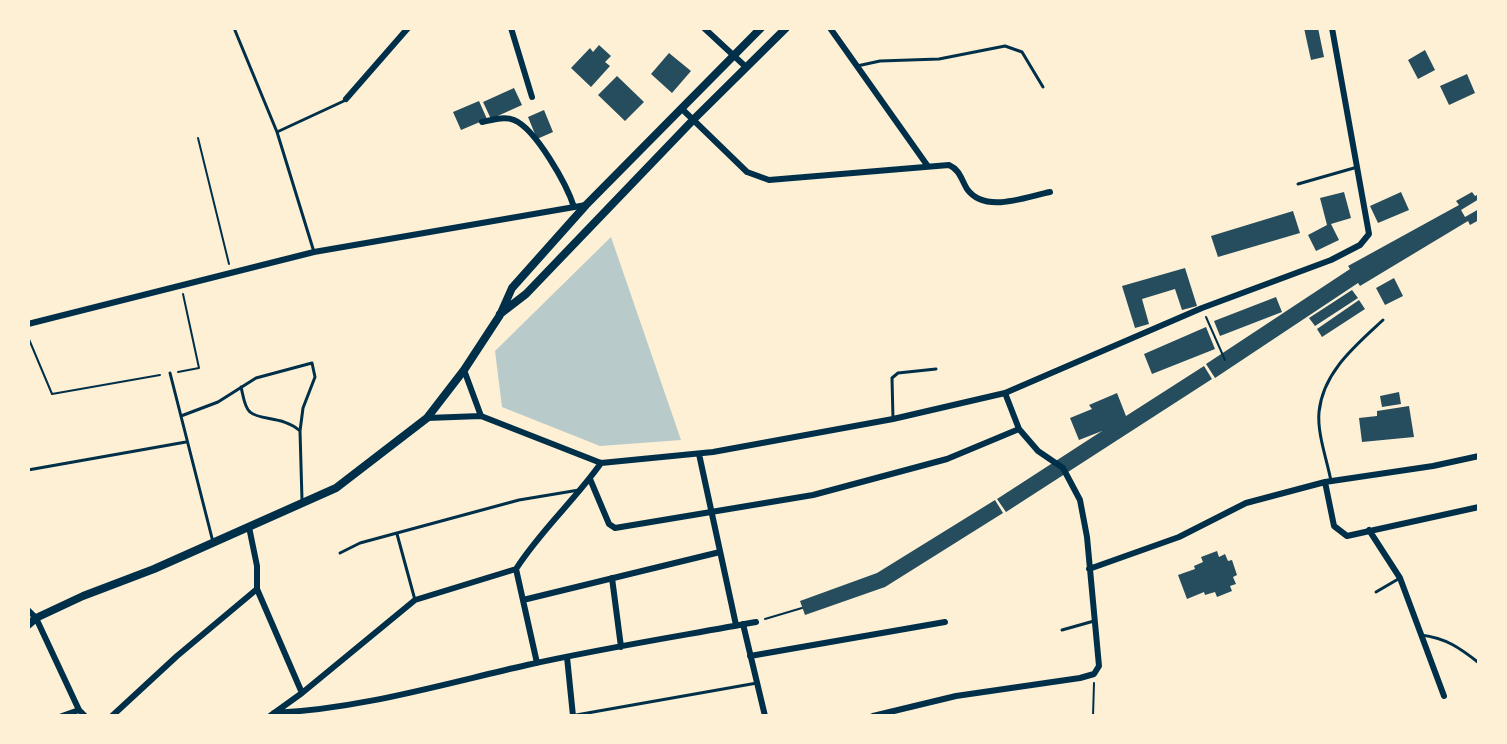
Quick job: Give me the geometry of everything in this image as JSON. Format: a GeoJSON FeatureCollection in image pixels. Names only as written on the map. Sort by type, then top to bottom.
{"type":"FeatureCollection","features":[{"type":"Feature","properties":{"kind":"main road"},"geometry":{"type":"LineString","coordinates":[[28,625],[36,618],[336,488],[427,418],[464,370],[500,315],[512,288],[586,205],[761,28]]}},
{"type":"Feature","properties":{"kind":"main road"},"geometry":{"type":"LineString","coordinates":[[500,315],[526,294],[786,28]]}},
{"type":"Feature","properties":{"kind":"street"},"geometry":{"type":"LineString","coordinates":[[346,99],[408,28]]}},
{"type":"Feature","properties":{"kind":"street"},"geometry":{"type":"LineString","coordinates":[[511,28],[532,97]]}},
{"type":"Feature","properties":{"kind":"street"},"geometry":{"type":"LineString","coordinates":[[704,28],[746,67]]}},
{"type":"Feature","properties":{"kind":"street"},"geometry":{"type":"LineString","coordinates":[[830,28],[927,165]]}},
{"type":"Feature","properties":{"kind":"street"},"geometry":{"type":"LineString","coordinates":[[427,418],[481,416],[601,463],[699,454],[893,419],[1005,393],[1202,308],[1331,260],[1360,245],[1369,234],[1332,28]]}},
{"type":"Feature","properties":{"kind":"street"},"geometry":{"type":"LineString","coordinates":[[681,108],[747,172],[769,180],[790,181],[949,165],[957,169],[969,191],[978,200],[987,202],[1050,192]]}},
{"type":"Feature","properties":{"kind":"street"},"geometry":{"type":"LineString","coordinates":[[482,122],[503,118],[517,121],[560,173],[574,207]]}},
{"type":"Feature","properties":{"kind":"street"},"geometry":{"type":"LineString","coordinates":[[28,324],[314,252],[586,205]]}},
{"type":"Feature","properties":{"kind":"street"},"geometry":{"type":"LineString","coordinates":[[464,370],[481,416]]}},
{"type":"Feature","properties":{"kind":"street"},"geometry":{"type":"LineString","coordinates":[[873,716],[956,696],[1054,683],[1094,674],[1099,666],[1087,537],[1080,500],[1063,468],[1038,451],[1019,429],[1005,393]]}},
{"type":"Feature","properties":{"kind":"street"},"geometry":{"type":"LineString","coordinates":[[590,479],[609,524],[615,528],[813,495],[947,459],[1019,429]]}},
{"type":"Feature","properties":{"kind":"street"},"geometry":{"type":"LineString","coordinates":[[699,454],[720,552],[765,716]]}},
{"type":"Feature","properties":{"kind":"street"},"geometry":{"type":"LineString","coordinates":[[1089,569],[1179,537],[1246,503],[1328,482],[1479,456]]}},
{"type":"Feature","properties":{"kind":"street"},"geometry":{"type":"LineString","coordinates":[[272,714],[415,600],[516,569],[528,550],[601,463]]}},
{"type":"Feature","properties":{"kind":"street"},"geometry":{"type":"LineString","coordinates":[[1328,482],[1334,526],[1347,536],[1479,507]]}},
{"type":"Feature","properties":{"kind":"street"},"geometry":{"type":"LineString","coordinates":[[249,527],[257,566],[257,589],[302,693]]}},
{"type":"Feature","properties":{"kind":"street"},"geometry":{"type":"LineString","coordinates":[[1369,530],[1400,578],[1444,696]]}},
{"type":"Feature","properties":{"kind":"street"},"geometry":{"type":"LineString","coordinates":[[523,600],[720,552]]}},
{"type":"Feature","properties":{"kind":"street"},"geometry":{"type":"LineString","coordinates":[[516,569],[537,663]]}},
{"type":"Feature","properties":{"kind":"street"},"geometry":{"type":"LineString","coordinates":[[612,578],[621,647]]}},
{"type":"Feature","properties":{"kind":"street"},"geometry":{"type":"LineString","coordinates":[[112,716],[166,665],[257,589]]}},
{"type":"Feature","properties":{"kind":"street"},"geometry":{"type":"LineString","coordinates":[[28,610],[36,618],[82,713],[62,716]]}},
{"type":"Feature","properties":{"kind":"street"},"geometry":{"type":"LineString","coordinates":[[272,714],[354,704],[537,663],[756,622]]}},
{"type":"Feature","properties":{"kind":"street"},"geometry":{"type":"LineString","coordinates":[[750,656],[945,622]]}},
{"type":"Feature","properties":{"kind":"street"},"geometry":{"type":"LineString","coordinates":[[567,657],[573,716]]}},
{"type":"Feature","properties":{"kind":"street"},"geometry":{"type":"LineString","coordinates":[[354,704],[356,716]]}},
{"type":"Feature","properties":{"kind":"lane"},"geometry":{"type":"LineString","coordinates":[[234,28],[277,132],[314,252]]}},
{"type":"Feature","properties":{"kind":"lane"},"geometry":{"type":"LineString","coordinates":[[857,66],[880,61],[939,59],[1005,46],[1022,52],[1043,87]]}},
{"type":"Feature","properties":{"kind":"lane"},"geometry":{"type":"LineString","coordinates":[[277,132],[346,99]]}},
{"type":"Feature","properties":{"kind":"lane"},"geometry":{"type":"LineString","coordinates":[[1298,184],[1358,167]]}},
{"type":"Feature","properties":{"kind":"lane"},"geometry":{"type":"LineString","coordinates":[[1328,482],[1319,415],[1325,386],[1343,358],[1383,320]]}},
{"type":"Feature","properties":{"kind":"lane"},"geometry":{"type":"LineString","coordinates":[[181,416],[218,402],[256,378],[312,363],[315,377],[303,408],[300,431],[302,503]]}},
{"type":"Feature","properties":{"kind":"lane"},"geometry":{"type":"LineString","coordinates":[[893,419],[892,378],[898,373],[936,369]]}},
{"type":"Feature","properties":{"kind":"lane"},"geometry":{"type":"LineString","coordinates":[[170,373],[213,542]]}},
{"type":"Feature","properties":{"kind":"lane"},"geometry":{"type":"LineString","coordinates":[[241,387],[252,415],[292,423],[300,431]]}},
{"type":"Feature","properties":{"kind":"lane"},"geometry":{"type":"LineString","coordinates":[[28,470],[187,442]]}},
{"type":"Feature","properties":{"kind":"lane"},"geometry":{"type":"LineString","coordinates":[[340,553],[360,543],[519,500],[582,489]]}},
{"type":"Feature","properties":{"kind":"lane"},"geometry":{"type":"LineString","coordinates":[[397,533],[415,600]]}},
{"type":"Feature","properties":{"kind":"lane"},"geometry":{"type":"LineString","coordinates":[[1376,592],[1400,578]]}},
{"type":"Feature","properties":{"kind":"lane"},"geometry":{"type":"LineString","coordinates":[[1062,630],[1094,621]]}},
{"type":"Feature","properties":{"kind":"lane"},"geometry":{"type":"LineString","coordinates":[[1421,635],[1455,644],[1479,663]]}},
{"type":"Feature","properties":{"kind":"lane"},"geometry":{"type":"LineString","coordinates":[[573,716],[757,683]]}},
{"type":"Feature","properties":{"kind":"path"},"geometry":{"type":"LineString","coordinates":[[198,138],[232,272]]}},
{"type":"Feature","properties":{"kind":"path"},"geometry":{"type":"LineString","coordinates":[[28,337],[52,394],[199,368],[182,285]]}},
{"type":"Feature","properties":{"kind":"path"},"geometry":{"type":"LineString","coordinates":[[1202,308],[1225,360]]}},
{"type":"Feature","properties":{"kind":"path"},"geometry":{"type":"LineString","coordinates":[[756,622],[802,608]]}},
{"type":"Feature","properties":{"kind":"path"},"geometry":{"type":"LineString","coordinates":[[1093,716],[1094,674]]}},
{"type":"Feature","properties":{"kind":"shaded area"},"geometry":{"type":"Polygon","coordinates":[[[611,237],[681,440],[600,446],[502,407],[495,351],[611,237]]]}},
{"type":"Feature","properties":{"kind":"building"},"geometry":{"type":"Polygon","coordinates":[[[1304,28],[1318,28],[1324,57],[1311,60],[1304,28]]]}},
{"type":"Feature","properties":{"kind":"building"},"geometry":{"type":"Polygon","coordinates":[[[599,45],[611,56],[605,62],[610,66],[591,87],[571,68],[590,48],[593,52],[599,45]]]}},
{"type":"Feature","properties":{"kind":"building"},"geometry":{"type":"Polygon","coordinates":[[[1425,50],[1435,70],[1418,79],[1408,60],[1425,50]]]}},
{"type":"Feature","properties":{"kind":"building"},"geometry":{"type":"Polygon","coordinates":[[[669,53],[691,71],[672,93],[651,74],[669,53]]]}},
{"type":"Feature","properties":{"kind":"building"},"geometry":{"type":"Polygon","coordinates":[[[1467,74],[1475,93],[1449,105],[1440,86],[1467,74]]]}},
{"type":"Feature","properties":{"kind":"building"},"geometry":{"type":"Polygon","coordinates":[[[617,76],[644,102],[625,121],[598,95],[617,76]]]}},
{"type":"Feature","properties":{"kind":"building"},"geometry":{"type":"Polygon","coordinates":[[[514,88],[522,105],[491,119],[483,102],[514,88]]]}},
{"type":"Feature","properties":{"kind":"building"},"geometry":{"type":"Polygon","coordinates":[[[479,101],[487,119],[461,130],[453,112],[479,101]]]}},
{"type":"Feature","properties":{"kind":"building"},"geometry":{"type":"Polygon","coordinates":[[[544,110],[553,132],[537,139],[528,117],[544,110]]]}},
{"type":"Feature","properties":{"kind":"building"},"geometry":{"type":"Polygon","coordinates":[[[1344,192],[1351,218],[1331,224],[1339,240],[1316,251],[1308,235],[1327,225],[1320,198],[1344,192]]]}},
{"type":"Feature","properties":{"kind":"building"},"geometry":{"type":"Polygon","coordinates":[[[1401,192],[1409,210],[1378,223],[1370,206],[1401,192]]]}},
{"type":"Feature","properties":{"kind":"building"},"geometry":{"type":"Polygon","coordinates":[[[1472,192],[1475,196],[1479,194],[1479,199],[1461,210],[1465,217],[1479,209],[1479,220],[1470,225],[1468,221],[1360,286],[1358,283],[1215,378],[1206,364],[1350,269],[1348,266],[1459,205],[1456,201],[1472,192]]]}},
{"type":"Feature","properties":{"kind":"building"},"geometry":{"type":"Polygon","coordinates":[[[1293,211],[1300,233],[1218,257],[1211,236],[1293,211]]]}},
{"type":"Feature","properties":{"kind":"building"},"geometry":{"type":"Polygon","coordinates":[[[1185,268],[1197,306],[1182,310],[1175,289],[1142,299],[1149,324],[1135,328],[1122,286],[1185,268]]]}},
{"type":"Feature","properties":{"kind":"building"},"geometry":{"type":"Polygon","coordinates":[[[1394,278],[1403,296],[1385,305],[1376,288],[1394,278]]]}},
{"type":"Feature","properties":{"kind":"building"},"geometry":{"type":"Polygon","coordinates":[[[1352,290],[1358,298],[1315,326],[1309,318],[1352,290]]]}},
{"type":"Feature","properties":{"kind":"building"},"geometry":{"type":"Polygon","coordinates":[[[1276,297],[1282,312],[1220,336],[1214,321],[1276,297]]]}},
{"type":"Feature","properties":{"kind":"building"},"geometry":{"type":"Polygon","coordinates":[[[1359,300],[1365,309],[1322,337],[1317,329],[1359,300]]]}},
{"type":"Feature","properties":{"kind":"building"},"geometry":{"type":"Polygon","coordinates":[[[1206,327],[1215,349],[1152,374],[1144,354],[1206,327]]]}},
{"type":"Feature","properties":{"kind":"building"},"geometry":{"type":"Polygon","coordinates":[[[1204,366],[1212,379],[1006,512],[997,499],[1102,431],[1079,440],[1070,418],[1092,409],[1089,405],[1117,393],[1126,416],[1204,366]]]}},
{"type":"Feature","properties":{"kind":"building"},"geometry":{"type":"Polygon","coordinates":[[[1399,392],[1401,404],[1382,407],[1380,396],[1399,392]]]}},
{"type":"Feature","properties":{"kind":"building"},"geometry":{"type":"Polygon","coordinates":[[[1409,406],[1414,437],[1362,442],[1359,418],[1377,416],[1377,411],[1409,406]]]}},
{"type":"Feature","properties":{"kind":"building"},"geometry":{"type":"Polygon","coordinates":[[[995,500],[1003,513],[885,587],[805,615],[800,601],[877,573],[995,500]]]}},
{"type":"Feature","properties":{"kind":"building"},"geometry":{"type":"Polygon","coordinates":[[[1217,551],[1219,557],[1225,554],[1228,561],[1232,560],[1237,575],[1233,577],[1236,584],[1230,586],[1232,591],[1217,597],[1215,592],[1205,595],[1204,592],[1187,599],[1178,575],[1195,569],[1194,566],[1203,562],[1201,557],[1217,551]]]}}]}
